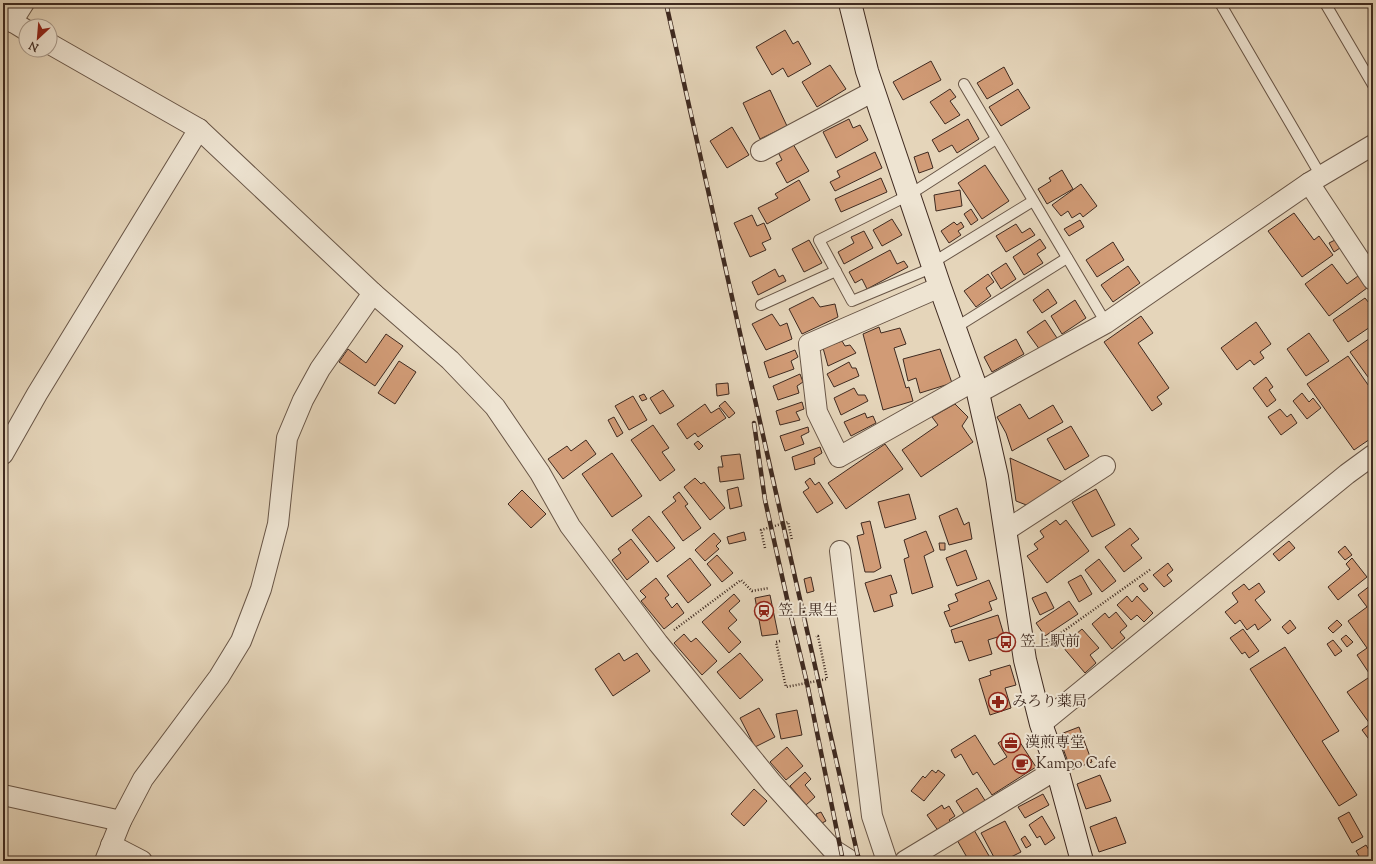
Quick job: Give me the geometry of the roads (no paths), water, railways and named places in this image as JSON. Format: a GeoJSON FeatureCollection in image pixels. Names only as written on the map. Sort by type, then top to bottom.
{"type":"FeatureCollection","features":[{"type":"Feature","properties":{"kind":"street"},"geometry":{"type":"LineString","coordinates":[[14,23],[24,3]]}},
{"type":"Feature","properties":{"kind":"street"},"geometry":{"type":"LineString","coordinates":[[850,3],[867,71],[976,387],[997,478],[1004,532],[1025,660],[1041,724],[1057,769],[1082,861]]}},
{"type":"Feature","properties":{"kind":"street"},"geometry":{"type":"LineString","coordinates":[[58,49],[199,129],[373,293],[450,360],[495,408],[540,473],[570,526],[658,643],[772,784],[832,849],[851,861]]}},
{"type":"Feature","properties":{"kind":"street"},"geometry":{"type":"LineString","coordinates":[[761,151],[874,91]]}},
{"type":"Feature","properties":{"kind":"street"},"geometry":{"type":"LineString","coordinates":[[3,454],[37,394],[199,129]]}},
{"type":"Feature","properties":{"kind":"street"},"geometry":{"type":"LineString","coordinates":[[936,272],[809,344],[817,412],[839,457],[1106,323],[1315,180],[1373,145]]}},
{"type":"Feature","properties":{"kind":"street"},"geometry":{"type":"LineString","coordinates":[[1315,180],[1373,280]]}},
{"type":"Feature","properties":{"kind":"street"},"geometry":{"type":"LineString","coordinates":[[142,861],[108,853],[121,821],[143,779],[219,678],[241,641],[261,589],[278,524],[287,438],[303,400],[320,369],[373,293]]}},
{"type":"Feature","properties":{"kind":"street"},"geometry":{"type":"LineString","coordinates":[[1041,724],[1347,474],[1373,455]]}},
{"type":"Feature","properties":{"kind":"street"},"geometry":{"type":"LineString","coordinates":[[1004,532],[1105,466]]}},
{"type":"Feature","properties":{"kind":"street"},"geometry":{"type":"LineString","coordinates":[[840,551],[872,816],[886,861]]}},
{"type":"Feature","properties":{"kind":"street"},"geometry":{"type":"LineString","coordinates":[[905,861],[1057,769]]}},
{"type":"Feature","properties":{"kind":"street"},"geometry":{"type":"LineString","coordinates":[[3,795],[121,821]]}},
{"type":"Feature","properties":{"kind":"lane"},"geometry":{"type":"LineString","coordinates":[[1220,3],[1315,180]]}},
{"type":"Feature","properties":{"kind":"lane"},"geometry":{"type":"LineString","coordinates":[[1325,3],[1373,85]]}},
{"type":"Feature","properties":{"kind":"lane"},"geometry":{"type":"LineString","coordinates":[[964,84],[1106,323]]}},
{"type":"Feature","properties":{"kind":"lane"},"geometry":{"type":"LineString","coordinates":[[996,138],[909,195],[819,240],[852,301],[936,272],[1033,201]]}},
{"type":"Feature","properties":{"kind":"lane"},"geometry":{"type":"LineString","coordinates":[[955,328],[1068,258]]}},
{"type":"Feature","properties":{"kind":"lane"},"geometry":{"type":"LineString","coordinates":[[761,305],[836,271]]}},
{"type":"Feature","properties":{"kind":"railway"},"geometry":{"type":"LineString","coordinates":[[666,3],[859,861]]}},
{"type":"Feature","properties":{"kind":"railway"},"geometry":{"type":"LineString","coordinates":[[754,423],[765,500],[807,683],[843,861]]}},
{"type":"Feature","properties":{"kind":"place","name":"笠上黒生"},"geometry":{"type":"Point","coordinates":[764,611]}},
{"type":"Feature","properties":{"kind":"place","name":"笠上駅前"},"geometry":{"type":"Point","coordinates":[1006,642]}},
{"type":"Feature","properties":{"kind":"place","name":"みろり薬局"},"geometry":{"type":"Point","coordinates":[998,702]}},
{"type":"Feature","properties":{"kind":"place","name":"漢煎専堂"},"geometry":{"type":"Point","coordinates":[1011,743]}},
{"type":"Feature","properties":{"kind":"place","name":"Kampo Cafe"},"geometry":{"type":"Point","coordinates":[1022,764]}}]}
